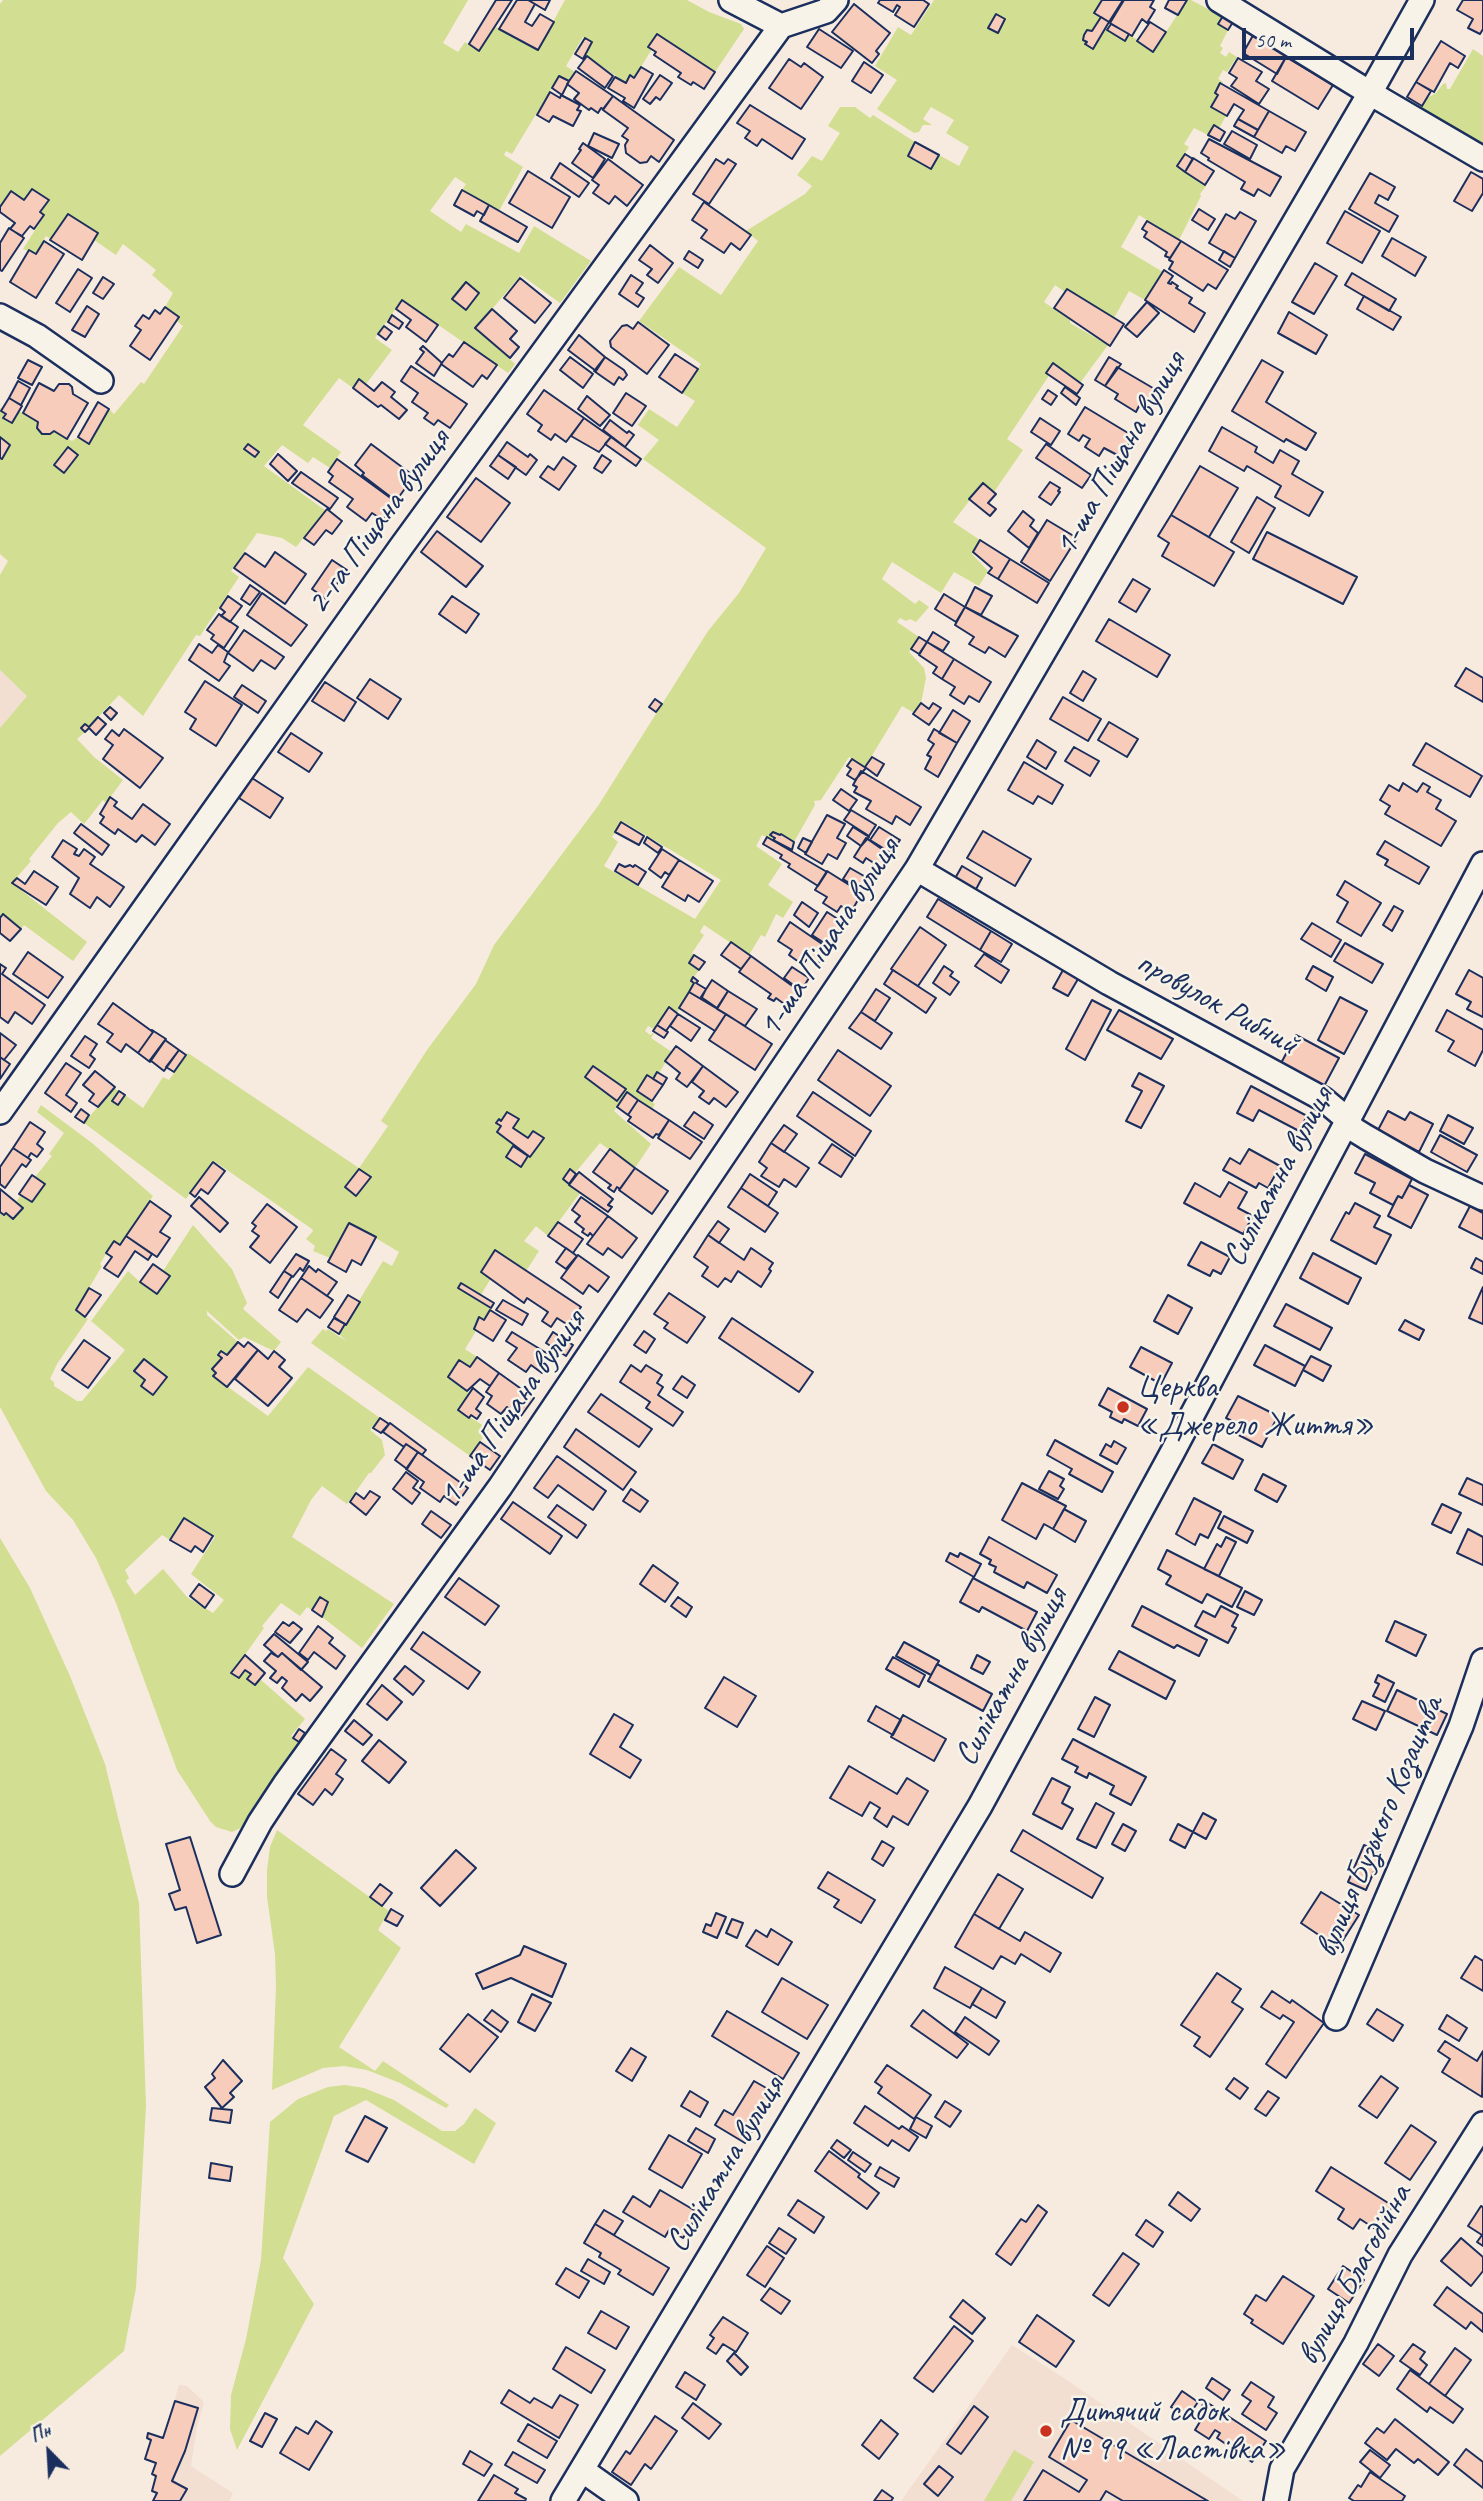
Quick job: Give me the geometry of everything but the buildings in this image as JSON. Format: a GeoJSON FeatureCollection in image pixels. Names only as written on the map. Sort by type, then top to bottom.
{"type":"FeatureCollection","features":[{"type":"Feature","properties":{"kind":"street"},"geometry":{"type":"LineString","coordinates":[[731,0],[781,26],[826,11],[836,0]]}},
{"type":"Feature","properties":{"kind":"street"},"geometry":{"type":"LineString","coordinates":[[1219,0],[1483,159]]}},
{"type":"Feature","properties":{"kind":"street","name":"1-ша Піщана вулиця"},"geometry":{"type":"LineString","coordinates":[[232,1874],[260,1822],[285,1784],[500,1488],[917,869],[1422,0]]}},
{"type":"Feature","properties":{"kind":"street","name":"2-га Піщана вулиця"},"geometry":{"type":"LineString","coordinates":[[0,1112],[401,547],[781,26]]}},
{"type":"Feature","properties":{"kind":"street"},"geometry":{"type":"LineString","coordinates":[[0,316],[37,336],[101,381]]}},
{"type":"Feature","properties":{"kind":"street","name":"Силікатна вулиця"},"geometry":{"type":"LineString","coordinates":[[563,2501],[979,1806],[1171,1455],[1483,864]]}},
{"type":"Feature","properties":{"kind":"street","name":"провулок Рибний"},"geometry":{"type":"LineString","coordinates":[[917,869],[1109,983],[1323,1099],[1347,1119],[1353,1129],[1366,1137],[1425,1171],[1483,1198]]}},
{"type":"Feature","properties":{"kind":"street","name":"вулиця Бузького Козацтва"},"geometry":{"type":"LineString","coordinates":[[1336,2018],[1461,1726],[1483,1661]]}},
{"type":"Feature","properties":{"kind":"street","name":"вулиця Благодійна"},"geometry":{"type":"LineString","coordinates":[[1276,2501],[1282,2469],[1356,2343],[1400,2255],[1483,2124]]}},
{"type":"Feature","properties":{"kind":"street"},"geometry":{"type":"LineString","coordinates":[[582,2470],[626,2501]]}},
{"type":"Feature","properties":{"kind":"shaded area"},"geometry":{"type":"Polygon","coordinates":[[[0,670],[27,696],[0,728],[0,670]]]}},
{"type":"Feature","properties":{"kind":"shaded area","name":"Дитячий садок № 99 «Ластівка»"},"geometry":{"type":"Polygon","coordinates":[[[1012,2345],[1064,2378],[1243,2501],[901,2501],[1012,2345]]]}},
{"type":"Feature","properties":{"kind":"shaded area"},"geometry":{"type":"Polygon","coordinates":[[[179,2385],[187,2386],[204,2402],[191,2466],[233,2493],[229,2501],[153,2501],[157,2493],[152,2491],[156,2476],[152,2474],[156,2463],[145,2459],[151,2440],[147,2438],[148,2433],[164,2438],[179,2385]]]}},
{"type":"Feature","properties":{"kind":"green space"},"geometry":{"type":"Polygon","coordinates":[[[3,0],[468,0],[443,43],[458,52],[465,42],[479,51],[496,27],[538,49],[565,0],[687,0],[741,24],[744,29],[715,72],[657,34],[649,47],[652,49],[634,78],[630,75],[626,83],[587,56],[583,59],[592,43],[583,37],[566,66],[575,72],[569,81],[559,76],[512,154],[506,151],[504,155],[523,167],[499,211],[462,190],[466,184],[455,177],[430,211],[461,232],[466,224],[519,253],[534,226],[591,261],[560,303],[521,275],[476,328],[515,364],[508,373],[402,300],[375,338],[392,350],[366,384],[359,379],[353,388],[339,378],[303,425],[341,452],[330,468],[313,457],[308,463],[282,445],[264,466],[326,511],[296,547],[282,538],[257,533],[231,571],[239,577],[200,636],[196,635],[143,716],[119,695],[89,727],[81,728],[85,732],[77,739],[94,757],[123,780],[106,803],[103,800],[84,824],[71,812],[58,823],[12,883],[87,942],[73,961],[24,925],[21,929],[3,915],[0,918],[0,728],[27,696],[0,670],[0,575],[8,561],[0,554],[0,458],[2,459],[10,445],[0,437],[0,408],[6,414],[4,418],[11,423],[19,411],[38,422],[37,428],[42,434],[54,431],[72,441],[78,437],[89,443],[109,409],[114,414],[141,382],[144,384],[183,326],[177,321],[179,316],[165,307],[173,293],[152,275],[156,270],[123,244],[116,255],[94,240],[98,233],[68,214],[51,239],[46,236],[36,254],[23,249],[44,216],[40,212],[49,199],[32,189],[24,200],[11,191],[0,207],[0,4],[3,0]]]}},
{"type":"Feature","properties":{"kind":"green space"},"geometry":{"type":"Polygon","coordinates":[[[934,0],[1102,0],[1094,13],[1101,17],[1092,31],[1087,31],[1083,39],[1087,42],[1085,45],[1093,49],[1105,29],[1125,40],[1129,34],[1153,52],[1187,0],[1191,0],[1223,17],[1219,24],[1228,30],[1220,46],[1223,48],[1220,53],[1226,57],[1229,52],[1237,57],[1227,72],[1223,70],[1218,79],[1223,82],[1215,93],[1218,95],[1211,107],[1226,116],[1219,128],[1213,125],[1208,135],[1194,128],[1184,144],[1189,147],[1177,166],[1206,186],[1179,240],[1139,215],[1121,247],[1163,272],[1145,300],[1129,291],[1114,318],[1067,289],[1065,292],[1055,285],[1044,302],[1070,320],[1070,323],[1108,345],[1080,383],[1050,374],[1007,439],[1023,450],[994,492],[983,483],[953,522],[980,540],[972,554],[988,571],[979,586],[954,572],[941,593],[892,562],[882,579],[915,604],[919,600],[929,607],[916,622],[900,618],[897,622],[919,637],[909,652],[924,668],[926,678],[921,703],[914,713],[902,706],[865,767],[849,757],[821,800],[814,801],[815,805],[794,842],[773,832],[773,840],[762,835],[756,846],[782,864],[768,885],[793,902],[783,918],[776,914],[765,937],[761,935],[749,955],[704,925],[700,932],[704,935],[692,953],[705,962],[691,981],[694,983],[677,1013],[669,1008],[654,1029],[648,1026],[645,1031],[650,1035],[655,1032],[651,1038],[672,1052],[659,1073],[653,1079],[647,1075],[637,1091],[655,1104],[652,1109],[627,1092],[614,1111],[651,1144],[635,1168],[600,1143],[575,1173],[570,1170],[563,1179],[580,1193],[548,1236],[536,1226],[524,1241],[539,1251],[526,1271],[495,1251],[481,1271],[491,1278],[481,1295],[460,1283],[458,1288],[491,1308],[484,1320],[479,1317],[474,1325],[476,1331],[465,1349],[477,1357],[470,1367],[459,1361],[448,1377],[469,1393],[458,1410],[489,1429],[470,1456],[311,1343],[323,1329],[328,1329],[346,1341],[339,1334],[383,1261],[392,1266],[399,1252],[350,1223],[330,1258],[313,1251],[315,1246],[306,1239],[312,1229],[214,1161],[186,1199],[84,1123],[114,1088],[119,1091],[118,1104],[125,1095],[143,1108],[163,1077],[169,1080],[188,1053],[359,1168],[388,1126],[381,1121],[427,1050],[476,984],[494,945],[598,806],[708,631],[739,593],[766,548],[643,459],[659,440],[638,425],[649,409],[677,427],[695,401],[682,393],[701,364],[639,321],[679,267],[721,295],[758,241],[746,231],[805,194],[812,186],[797,175],[812,156],[822,161],[840,133],[828,126],[840,107],[855,107],[870,118],[873,115],[915,142],[908,156],[931,168],[939,155],[959,166],[969,147],[946,133],[954,120],[931,107],[923,119],[932,125],[923,125],[919,132],[914,133],[877,109],[897,80],[875,66],[898,27],[911,35],[934,0]],[[622,821],[612,837],[618,842],[604,866],[695,919],[721,880],[622,821]],[[594,1066],[585,1077],[618,1101],[625,1089],[594,1066]],[[508,1112],[497,1123],[514,1143],[507,1158],[521,1167],[544,1138],[528,1138],[513,1128],[519,1119],[508,1112]],[[359,1169],[345,1187],[356,1195],[370,1177],[359,1169]]]}},
{"type":"Feature","properties":{"kind":"green space"},"geometry":{"type":"Polygon","coordinates":[[[1473,49],[1483,56],[1483,146],[1420,109],[1427,98],[1436,93],[1443,84],[1446,83],[1447,89],[1450,89],[1473,49]]]}},
{"type":"Feature","properties":{"kind":"green space"},"geometry":{"type":"Polygon","coordinates":[[[41,1105],[92,1143],[153,1196],[120,1245],[114,1241],[76,1310],[88,1319],[57,1364],[50,1379],[54,1386],[77,1401],[82,1401],[125,1350],[91,1321],[128,1271],[140,1282],[170,1276],[163,1271],[193,1225],[232,1269],[247,1303],[243,1309],[281,1342],[274,1351],[244,1337],[239,1340],[207,1311],[207,1315],[238,1342],[227,1355],[221,1351],[218,1354],[222,1358],[212,1369],[216,1373],[213,1376],[268,1416],[308,1367],[380,1418],[370,1430],[382,1440],[385,1455],[347,1504],[322,1486],[311,1500],[292,1537],[394,1604],[362,1648],[322,1617],[328,1602],[320,1597],[312,1610],[307,1607],[300,1616],[281,1603],[262,1626],[264,1628],[232,1673],[239,1678],[245,1670],[251,1674],[248,1679],[255,1685],[260,1679],[305,1719],[291,1736],[299,1742],[247,1818],[251,1823],[232,1832],[216,1827],[210,1821],[177,1770],[116,1603],[96,1558],[73,1520],[46,1491],[0,1407],[0,1212],[16,1202],[21,1195],[32,1202],[45,1184],[35,1177],[52,1156],[49,1154],[64,1133],[37,1112],[41,1105]],[[144,1359],[134,1371],[145,1380],[141,1386],[153,1395],[167,1377],[144,1359]],[[184,1518],[170,1540],[162,1535],[125,1570],[129,1578],[126,1581],[135,1595],[163,1569],[187,1597],[213,1613],[224,1600],[191,1574],[215,1537],[184,1518]]]}},
{"type":"Feature","properties":{"kind":"green space"},"geometry":{"type":"Polygon","coordinates":[[[0,1538],[30,1588],[70,1676],[105,1764],[139,1903],[146,2106],[136,2288],[124,2351],[0,2456],[0,1538]]]}},
{"type":"Feature","properties":{"kind":"green space"},"geometry":{"type":"Polygon","coordinates":[[[277,1830],[389,1911],[378,1930],[401,1948],[339,2047],[375,2071],[383,2061],[449,2105],[446,2108],[400,2083],[367,2070],[344,2066],[323,2068],[272,2090],[276,1987],[267,1870],[270,1847],[277,1830]]]}},
{"type":"Feature","properties":{"kind":"green space"},"geometry":{"type":"Polygon","coordinates":[[[345,2085],[364,2088],[394,2100],[442,2131],[455,2131],[464,2124],[475,2108],[496,2123],[474,2164],[366,2100],[334,2116],[283,2258],[314,2304],[237,2450],[230,2429],[231,2395],[246,2339],[261,2260],[270,2122],[298,2099],[328,2087],[345,2085]]]}},
{"type":"Feature","properties":{"kind":"green space"},"geometry":{"type":"Polygon","coordinates":[[[1014,2450],[1034,2462],[1011,2501],[984,2501],[1014,2450]]]}},
{"type":"Feature","properties":{"kind":"place","name":"Церква «Джерело Життя»"},"geometry":{"type":"Point","coordinates":[1123,1407]}},
{"type":"Feature","properties":{"kind":"place","name":"Дитячий садок № 99 «Ластівка»"},"geometry":{"type":"Point","coordinates":[1046,2431]}}]}
